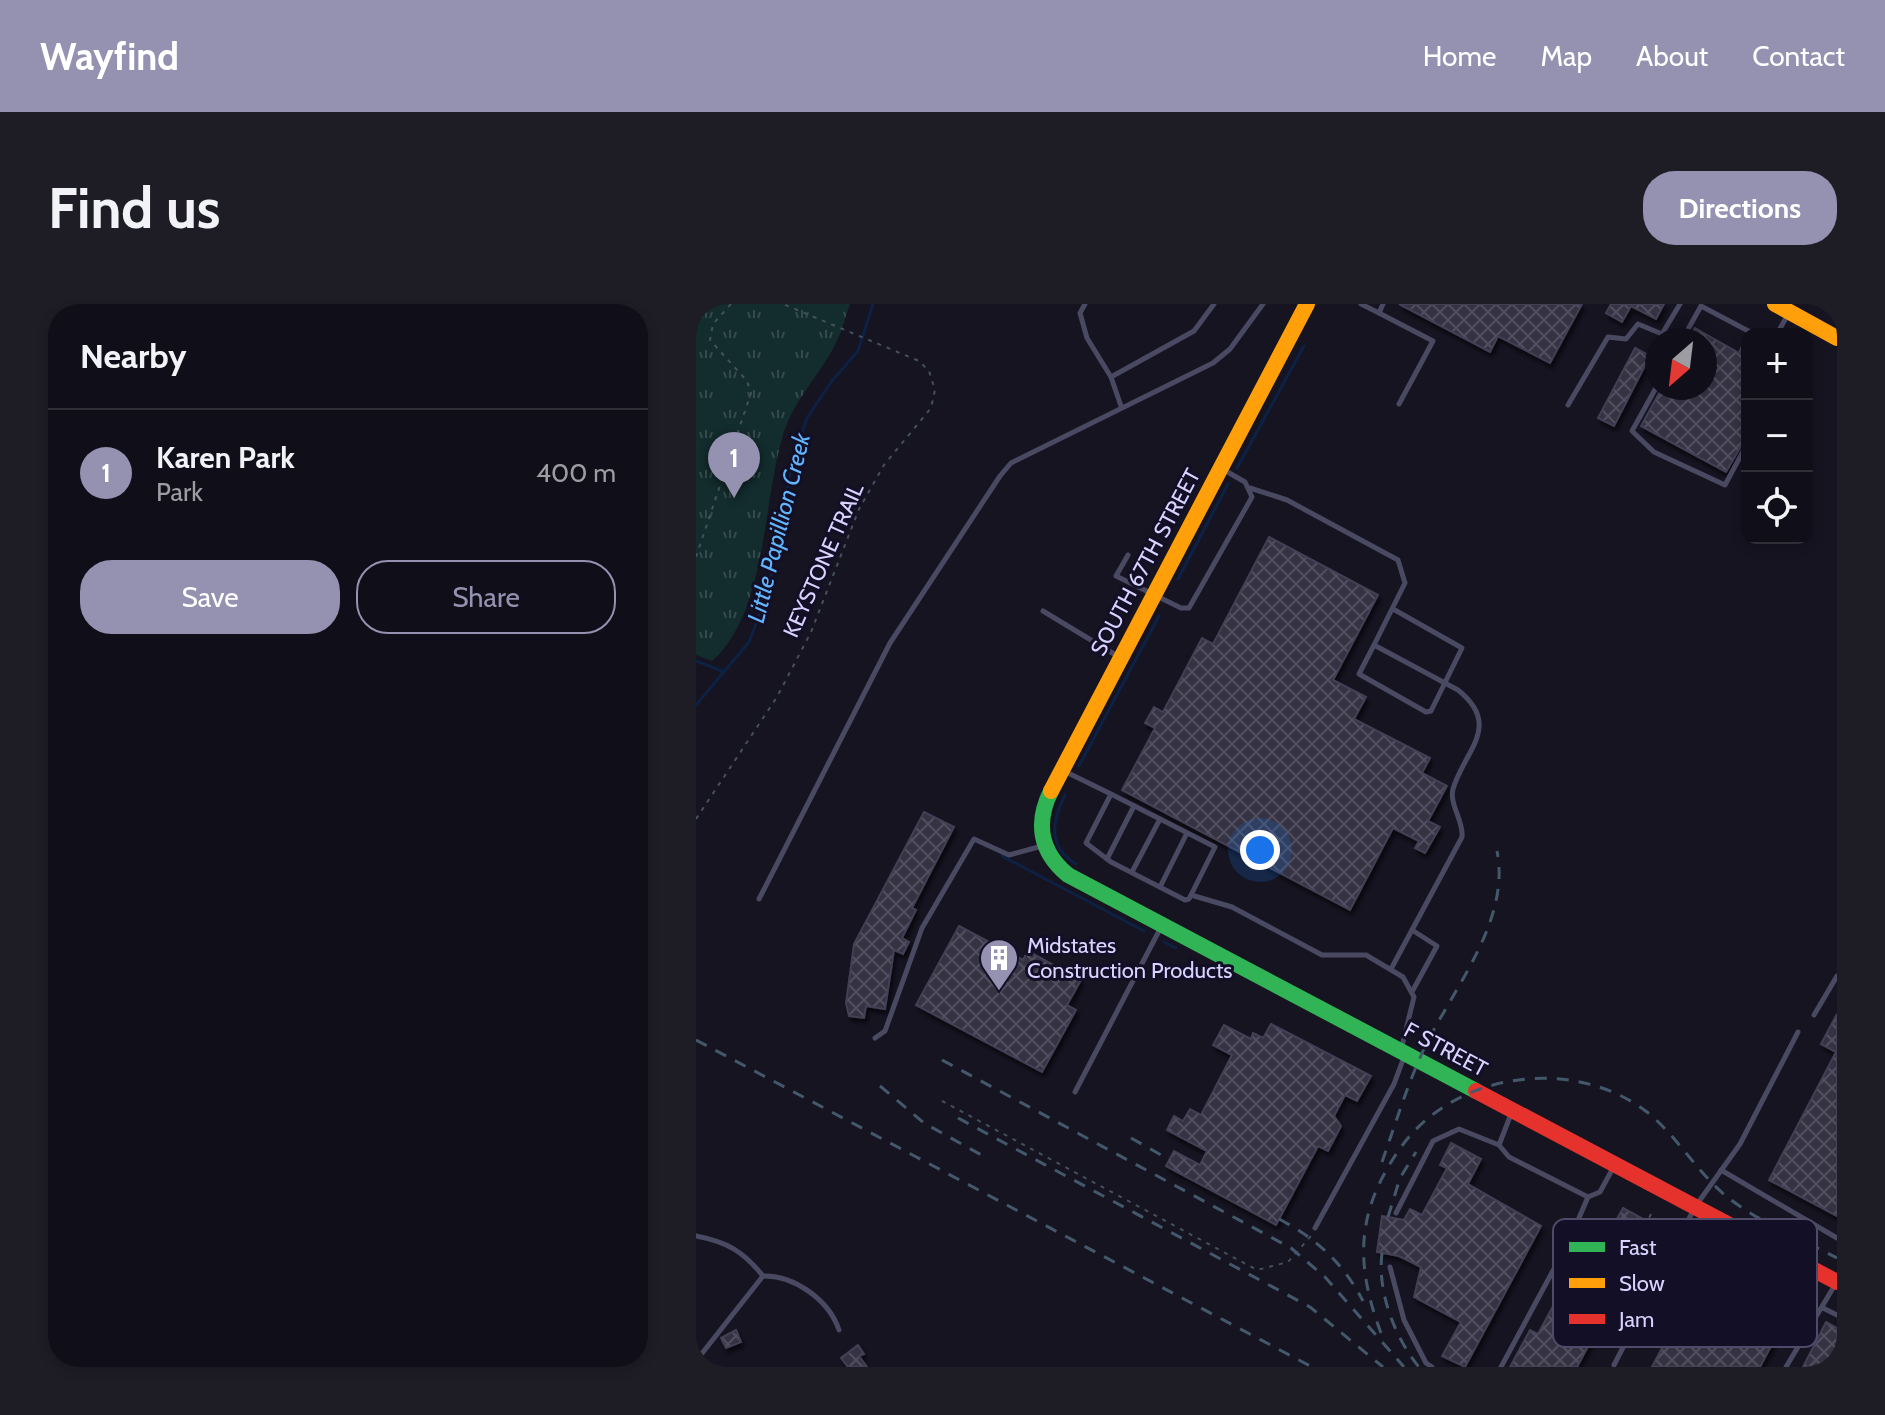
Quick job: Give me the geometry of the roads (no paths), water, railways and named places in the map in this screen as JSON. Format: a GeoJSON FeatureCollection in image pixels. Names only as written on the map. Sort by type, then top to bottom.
{"type":"FeatureCollection","features":[{"type":"Feature","properties":{"kind":"street","name":"SOUTH 67TH STREET"},"geometry":{"type":"LineString","coordinates":[[1043,846],[1041,815],[1062,770],[1307,304]]}},
{"type":"Feature","properties":{"kind":"street"},"geometry":{"type":"LineString","coordinates":[[1782,308],[1837,338]]}},
{"type":"Feature","properties":{"kind":"street","name":"F STREET"},"geometry":{"type":"LineString","coordinates":[[1043,846],[1055,864],[1068,875],[1718,1219]]}},
{"type":"Feature","properties":{"kind":"street","name":"F STREET"},"geometry":{"type":"LineString","coordinates":[[1817,1272],[1837,1282]]}},
{"type":"Feature","properties":{"kind":"lane"},"geometry":{"type":"LineString","coordinates":[[1085,304],[1080,313],[1087,338],[1111,377],[1121,406]]}},
{"type":"Feature","properties":{"kind":"lane"},"geometry":{"type":"LineString","coordinates":[[1111,377],[1194,331],[1214,304]]}},
{"type":"Feature","properties":{"kind":"lane"},"geometry":{"type":"LineString","coordinates":[[759,899],[890,643],[1011,463],[1213,363],[1230,349],[1263,304]]}},
{"type":"Feature","properties":{"kind":"lane"},"geometry":{"type":"LineString","coordinates":[[1361,304],[1433,341],[1399,404]]}},
{"type":"Feature","properties":{"kind":"lane"},"geometry":{"type":"LineString","coordinates":[[1379,313],[1383,304]]}},
{"type":"Feature","properties":{"kind":"lane"},"geometry":{"type":"LineString","coordinates":[[1568,405],[1608,337],[1626,339],[1638,324],[1662,334],[1680,304]]}},
{"type":"Feature","properties":{"kind":"lane"},"geometry":{"type":"LineString","coordinates":[[1689,328],[1701,306],[1743,328]]}},
{"type":"Feature","properties":{"kind":"lane"},"geometry":{"type":"LineString","coordinates":[[1778,328],[1782,308]]}},
{"type":"Feature","properties":{"kind":"lane"},"geometry":{"type":"LineString","coordinates":[[1649,400],[1632,431],[1654,452],[1725,485],[1741,455]]}},
{"type":"Feature","properties":{"kind":"lane"},"geometry":{"type":"LineString","coordinates":[[1219,468],[1250,488],[1287,500],[1398,560],[1406,576],[1405,583],[1359,674],[1426,712],[1431,711],[1462,648],[1393,609]]}},
{"type":"Feature","properties":{"kind":"lane"},"geometry":{"type":"LineString","coordinates":[[1128,555],[1116,576],[1181,608],[1195,603],[1252,497],[1250,488]]}},
{"type":"Feature","properties":{"kind":"lane"},"geometry":{"type":"LineString","coordinates":[[1043,611],[1120,657]]}},
{"type":"Feature","properties":{"kind":"lane"},"geometry":{"type":"LineString","coordinates":[[1374,645],[1466,696],[1475,709],[1480,733],[1452,794],[1462,837],[1391,969]]}},
{"type":"Feature","properties":{"kind":"lane"},"geometry":{"type":"LineString","coordinates":[[1062,770],[1111,794],[1215,847],[1191,895],[1185,900],[1107,859],[1086,843],[1111,794]]}},
{"type":"Feature","properties":{"kind":"lane"},"geometry":{"type":"LineString","coordinates":[[1107,859],[1134,806]]}},
{"type":"Feature","properties":{"kind":"lane"},"geometry":{"type":"LineString","coordinates":[[1132,872],[1160,819]]}},
{"type":"Feature","properties":{"kind":"lane"},"geometry":{"type":"LineString","coordinates":[[1160,887],[1187,833]]}},
{"type":"Feature","properties":{"kind":"lane"},"geometry":{"type":"LineString","coordinates":[[875,1038],[885,1031],[922,928],[974,839],[1009,855],[1043,846]]}},
{"type":"Feature","properties":{"kind":"lane"},"geometry":{"type":"LineString","coordinates":[[1191,895],[1232,907],[1322,955],[1366,955],[1403,977],[1412,991],[1414,1008],[1394,1084],[1315,1228]]}},
{"type":"Feature","properties":{"kind":"lane"},"geometry":{"type":"LineString","coordinates":[[1075,1092],[1162,924]]}},
{"type":"Feature","properties":{"kind":"lane"},"geometry":{"type":"LineString","coordinates":[[1412,930],[1437,946],[1412,991]]}},
{"type":"Feature","properties":{"kind":"lane"},"geometry":{"type":"LineString","coordinates":[[1814,1015],[1837,976]]}},
{"type":"Feature","properties":{"kind":"lane"},"geometry":{"type":"LineString","coordinates":[[1688,1219],[1740,1144],[1798,1032]]}},
{"type":"Feature","properties":{"kind":"lane"},"geometry":{"type":"LineString","coordinates":[[1499,1145],[1514,1110]]}},
{"type":"Feature","properties":{"kind":"lane"},"geometry":{"type":"LineString","coordinates":[[1396,1213],[1433,1141],[1459,1129],[1499,1145],[1509,1157],[1588,1197]]}},
{"type":"Feature","properties":{"kind":"lane"},"geometry":{"type":"LineString","coordinates":[[1578,1219],[1588,1197],[1600,1192],[1615,1164]]}},
{"type":"Feature","properties":{"kind":"lane"},"geometry":{"type":"LineString","coordinates":[[1721,1170],[1805,1219]]}},
{"type":"Feature","properties":{"kind":"lane"},"geometry":{"type":"LineString","coordinates":[[1817,1226],[1837,1238]]}},
{"type":"Feature","properties":{"kind":"lane"},"geometry":{"type":"LineString","coordinates":[[696,1236],[723,1241],[745,1253],[763,1276]]}},
{"type":"Feature","properties":{"kind":"lane"},"geometry":{"type":"LineString","coordinates":[[1390,1267],[1404,1320],[1426,1363],[1432,1367]]}},
{"type":"Feature","properties":{"kind":"lane"},"geometry":{"type":"LineString","coordinates":[[1501,1367],[1553,1271]]}},
{"type":"Feature","properties":{"kind":"lane"},"geometry":{"type":"LineString","coordinates":[[763,1276],[782,1276],[808,1291],[834,1314],[839,1330]]}},
{"type":"Feature","properties":{"kind":"lane"},"geometry":{"type":"LineString","coordinates":[[696,1361],[763,1276]]}},
{"type":"Feature","properties":{"kind":"lane"},"geometry":{"type":"LineString","coordinates":[[1817,1315],[1837,1282]]}},
{"type":"Feature","properties":{"kind":"lane"},"geometry":{"type":"LineString","coordinates":[[1823,1308],[1837,1315]]}},
{"type":"Feature","properties":{"kind":"lane"},"geometry":{"type":"LineString","coordinates":[[1614,1365],[1623,1347]]}},
{"type":"Feature","properties":{"kind":"lane"},"geometry":{"type":"LineString","coordinates":[[1786,1367],[1796,1347]]}},
{"type":"Feature","properties":{"kind":"waterway","name":"Little Papillion Creek"},"geometry":{"type":"LineString","coordinates":[[696,705],[749,642],[767,595],[793,459],[807,418],[831,382],[858,351],[873,304]]}},
{"type":"Feature","properties":{"kind":"waterway"},"geometry":{"type":"LineString","coordinates":[[1237,468],[1304,346]]}},
{"type":"Feature","properties":{"kind":"waterway"},"geometry":{"type":"LineString","coordinates":[[1178,579],[1228,484]]}},
{"type":"Feature","properties":{"kind":"waterway"},"geometry":{"type":"LineString","coordinates":[[1079,766],[1159,616]]}},
{"type":"Feature","properties":{"kind":"waterway"},"geometry":{"type":"LineString","coordinates":[[696,661],[722,671]]}},
{"type":"Feature","properties":{"kind":"waterway"},"geometry":{"type":"LineString","coordinates":[[1065,795],[1055,824],[1056,841],[1076,864]]}},
{"type":"Feature","properties":{"kind":"waterway"},"geometry":{"type":"LineString","coordinates":[[1002,856],[1144,931]]}},
{"type":"Feature","properties":{"kind":"waterway"},"geometry":{"type":"LineString","coordinates":[[1164,942],[1176,948]]}},
{"type":"Feature","properties":{"kind":"railway"},"geometry":{"type":"LineString","coordinates":[[1382,1162],[1423,1051],[1487,929],[1499,877],[1497,851]]}},
{"type":"Feature","properties":{"kind":"railway"},"geometry":{"type":"LineString","coordinates":[[696,1040],[1312,1367]]}},
{"type":"Feature","properties":{"kind":"railway"},"geometry":{"type":"LineString","coordinates":[[942,1060],[1291,1248],[1325,1277],[1404,1367]]}},
{"type":"Feature","properties":{"kind":"railway"},"geometry":{"type":"LineString","coordinates":[[1381,1333],[1364,1261],[1364,1239],[1374,1195],[1399,1150],[1422,1124],[1450,1103],[1481,1089],[1515,1080],[1550,1078],[1584,1083],[1617,1094],[1658,1121],[1715,1186],[1761,1219]]}},
{"type":"Feature","properties":{"kind":"railway"},"geometry":{"type":"LineString","coordinates":[[880,1086],[924,1123],[985,1157]]}},
{"type":"Feature","properties":{"kind":"railway"},"geometry":{"type":"LineString","coordinates":[[958,1118],[1310,1307],[1383,1367]]}},
{"type":"Feature","properties":{"kind":"railway"},"geometry":{"type":"LineString","coordinates":[[1131,1138],[1170,1160]]}},
{"type":"Feature","properties":{"kind":"railway"},"geometry":{"type":"LineString","coordinates":[[1388,1217],[1400,1178],[1416,1152]]}},
{"type":"Feature","properties":{"kind":"railway"},"geometry":{"type":"LineString","coordinates":[[1279,1219],[1328,1253],[1363,1301]]}},
{"type":"Feature","properties":{"kind":"railway"},"geometry":{"type":"LineString","coordinates":[[1817,1248],[1837,1258]]}},
{"type":"Feature","properties":{"kind":"railway"},"geometry":{"type":"LineString","coordinates":[[1382,1253],[1385,1299],[1395,1328],[1419,1367]]}},
{"type":"Feature","properties":{"kind":"place","name":"Karen Park"},"geometry":{"type":"Point","coordinates":[734,498]}},
{"type":"Feature","properties":{"kind":"place","name":"Midstates Construction Products"},"geometry":{"type":"Point","coordinates":[999,992]}}]}
